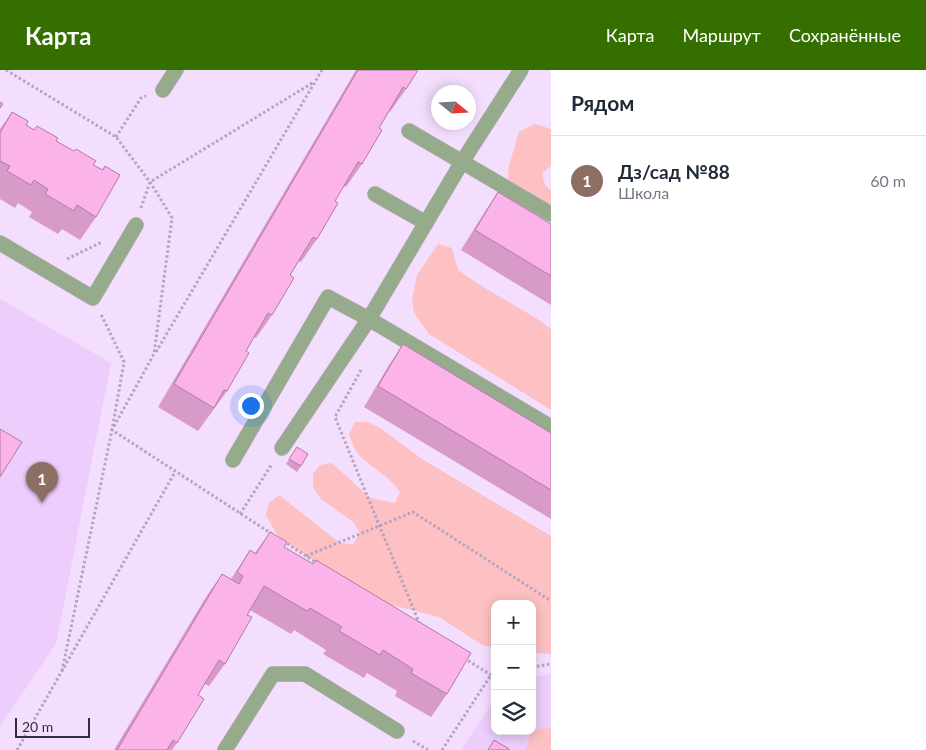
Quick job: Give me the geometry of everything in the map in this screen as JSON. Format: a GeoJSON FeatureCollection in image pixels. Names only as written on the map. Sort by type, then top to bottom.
{"type":"FeatureCollection","features":[{"type":"Feature","properties":{"kind":"lane"},"geometry":{"type":"LineString","coordinates":[[163,90],[176,70]]}},
{"type":"Feature","properties":{"kind":"lane"},"geometry":{"type":"LineString","coordinates":[[282,448],[369,319],[462,162],[521,70]]}},
{"type":"Feature","properties":{"kind":"lane"},"geometry":{"type":"LineString","coordinates":[[409,131],[551,214]]}},
{"type":"Feature","properties":{"kind":"lane"},"geometry":{"type":"LineString","coordinates":[[375,194],[426,223]]}},
{"type":"Feature","properties":{"kind":"lane"},"geometry":{"type":"LineString","coordinates":[[0,243],[93,298],[136,225]]}},
{"type":"Feature","properties":{"kind":"lane"},"geometry":{"type":"LineString","coordinates":[[233,460],[328,298],[369,319],[551,427]]}},
{"type":"Feature","properties":{"kind":"lane"},"geometry":{"type":"LineString","coordinates":[[225,750],[273,674],[305,674],[397,731]]}},
{"type":"Feature","properties":{"kind":"path"},"geometry":{"type":"LineString","coordinates":[[154,354],[322,70]]}},
{"type":"Feature","properties":{"kind":"path"},"geometry":{"type":"LineString","coordinates":[[59,263],[136,225],[150,182],[314,82]]}},
{"type":"Feature","properties":{"kind":"path"},"geometry":{"type":"LineString","coordinates":[[116,138],[141,98],[163,90]]}},
{"type":"Feature","properties":{"kind":"path"},"geometry":{"type":"LineString","coordinates":[[62,671],[112,430],[124,362],[93,298]]}},
{"type":"Feature","properties":{"kind":"path"},"geometry":{"type":"LineString","coordinates":[[362,369],[335,417],[422,631],[414,626]]}},
{"type":"Feature","properties":{"kind":"path"},"geometry":{"type":"LineString","coordinates":[[112,430],[273,535]]}},
{"type":"Feature","properties":{"kind":"path"},"geometry":{"type":"LineString","coordinates":[[240,514],[282,448]]}},
{"type":"Feature","properties":{"kind":"path"},"geometry":{"type":"LineString","coordinates":[[16,750],[175,472]]}},
{"type":"Feature","properties":{"kind":"path"},"geometry":{"type":"LineString","coordinates":[[305,556],[413,512],[551,602]]}},
{"type":"Feature","properties":{"kind":"path"},"geometry":{"type":"LineString","coordinates":[[281,540],[322,566]]}},
{"type":"Feature","properties":{"kind":"path"},"geometry":{"type":"LineString","coordinates":[[460,656],[491,674]]}},
{"type":"Feature","properties":{"kind":"path"},"geometry":{"type":"LineString","coordinates":[[536,666],[551,664]]}},
{"type":"Feature","properties":{"kind":"path"},"geometry":{"type":"LineString","coordinates":[[442,750],[491,678]]}},
{"type":"Feature","properties":{"kind":"shaded area"},"geometry":{"type":"Polygon","coordinates":[[[535,124],[551,129],[551,166],[542,173],[545,185],[551,190],[551,208],[509,183],[508,169],[519,132],[535,124]]]}},
{"type":"Feature","properties":{"kind":"shaded area"},"geometry":{"type":"Polygon","coordinates":[[[438,244],[452,248],[458,270],[551,329],[551,410],[429,334],[414,313],[412,300],[417,275],[438,244]]]}},
{"type":"Feature","properties":{"kind":"shaded area"},"geometry":{"type":"Polygon","coordinates":[[[0,299],[111,363],[56,644],[0,726],[0,299]]]}},
{"type":"Feature","properties":{"kind":"shaded area"},"geometry":{"type":"Polygon","coordinates":[[[355,422],[368,422],[380,428],[422,459],[551,536],[551,654],[536,653],[536,600],[491,600],[491,647],[482,645],[439,617],[376,601],[278,537],[266,515],[269,503],[279,495],[340,543],[353,544],[360,533],[353,522],[321,499],[313,487],[313,474],[320,465],[332,463],[370,498],[395,503],[400,492],[387,478],[360,456],[349,434],[355,422]]]}},
{"type":"Feature","properties":{"kind":"shaded area"},"geometry":{"type":"Polygon","coordinates":[[[551,674],[551,750],[461,750],[491,705],[491,735],[536,735],[536,676],[551,674]]]}},
{"type":"Feature","properties":{"kind":"shaded area"},"geometry":{"type":"Polygon","coordinates":[[[543,728],[551,729],[551,750],[526,750],[530,735],[536,735],[536,730],[543,728]]]}},
{"type":"Feature","properties":{"kind":"building"},"geometry":{"type":"Polygon","coordinates":[[[358,70],[418,70],[406,89],[403,87],[379,128],[382,130],[362,164],[358,162],[335,201],[338,203],[317,239],[313,237],[290,275],[294,278],[272,315],[268,313],[246,351],[249,353],[227,391],[224,390],[214,408],[174,384],[358,70]]]}},
{"type":"Feature","properties":{"kind":"building"},"geometry":{"type":"Polygon","coordinates":[[[12,112],[28,121],[26,125],[34,130],[37,126],[58,138],[56,141],[74,151],[76,149],[96,161],[93,165],[103,170],[105,166],[120,175],[96,217],[77,205],[74,211],[45,194],[48,189],[34,180],[31,185],[7,171],[10,166],[0,161],[0,133],[12,112]]]}},
{"type":"Feature","properties":{"kind":"building"},"geometry":{"type":"Polygon","coordinates":[[[498,192],[551,224],[551,276],[475,230],[498,192]]]}},
{"type":"Feature","properties":{"kind":"building"},"geometry":{"type":"Polygon","coordinates":[[[403,344],[551,433],[551,490],[378,386],[403,344]]]}},
{"type":"Feature","properties":{"kind":"building"},"geometry":{"type":"Polygon","coordinates":[[[0,429],[22,442],[0,477],[0,429]]]}},
{"type":"Feature","properties":{"kind":"building"},"geometry":{"type":"Polygon","coordinates":[[[297,447],[308,454],[301,466],[289,459],[297,447]]]}},
{"type":"Feature","properties":{"kind":"building"},"geometry":{"type":"Polygon","coordinates":[[[270,532],[287,542],[284,547],[313,564],[316,560],[471,653],[447,694],[411,673],[413,669],[383,650],[380,655],[339,631],[342,627],[310,608],[307,611],[264,586],[247,615],[252,617],[225,664],[219,660],[198,695],[204,699],[177,743],[173,740],[167,750],[117,750],[222,574],[239,584],[243,576],[237,572],[250,550],[256,554],[270,532]]]}},
{"type":"Feature","properties":{"kind":"building"},"geometry":{"type":"Polygon","coordinates":[[[494,740],[509,749],[509,750],[488,750],[494,740]]]}},
{"type":"Feature","properties":{"kind":"place","name":"Дз/сад №88"},"geometry":{"type":"Point","coordinates":[42,503]}}]}
